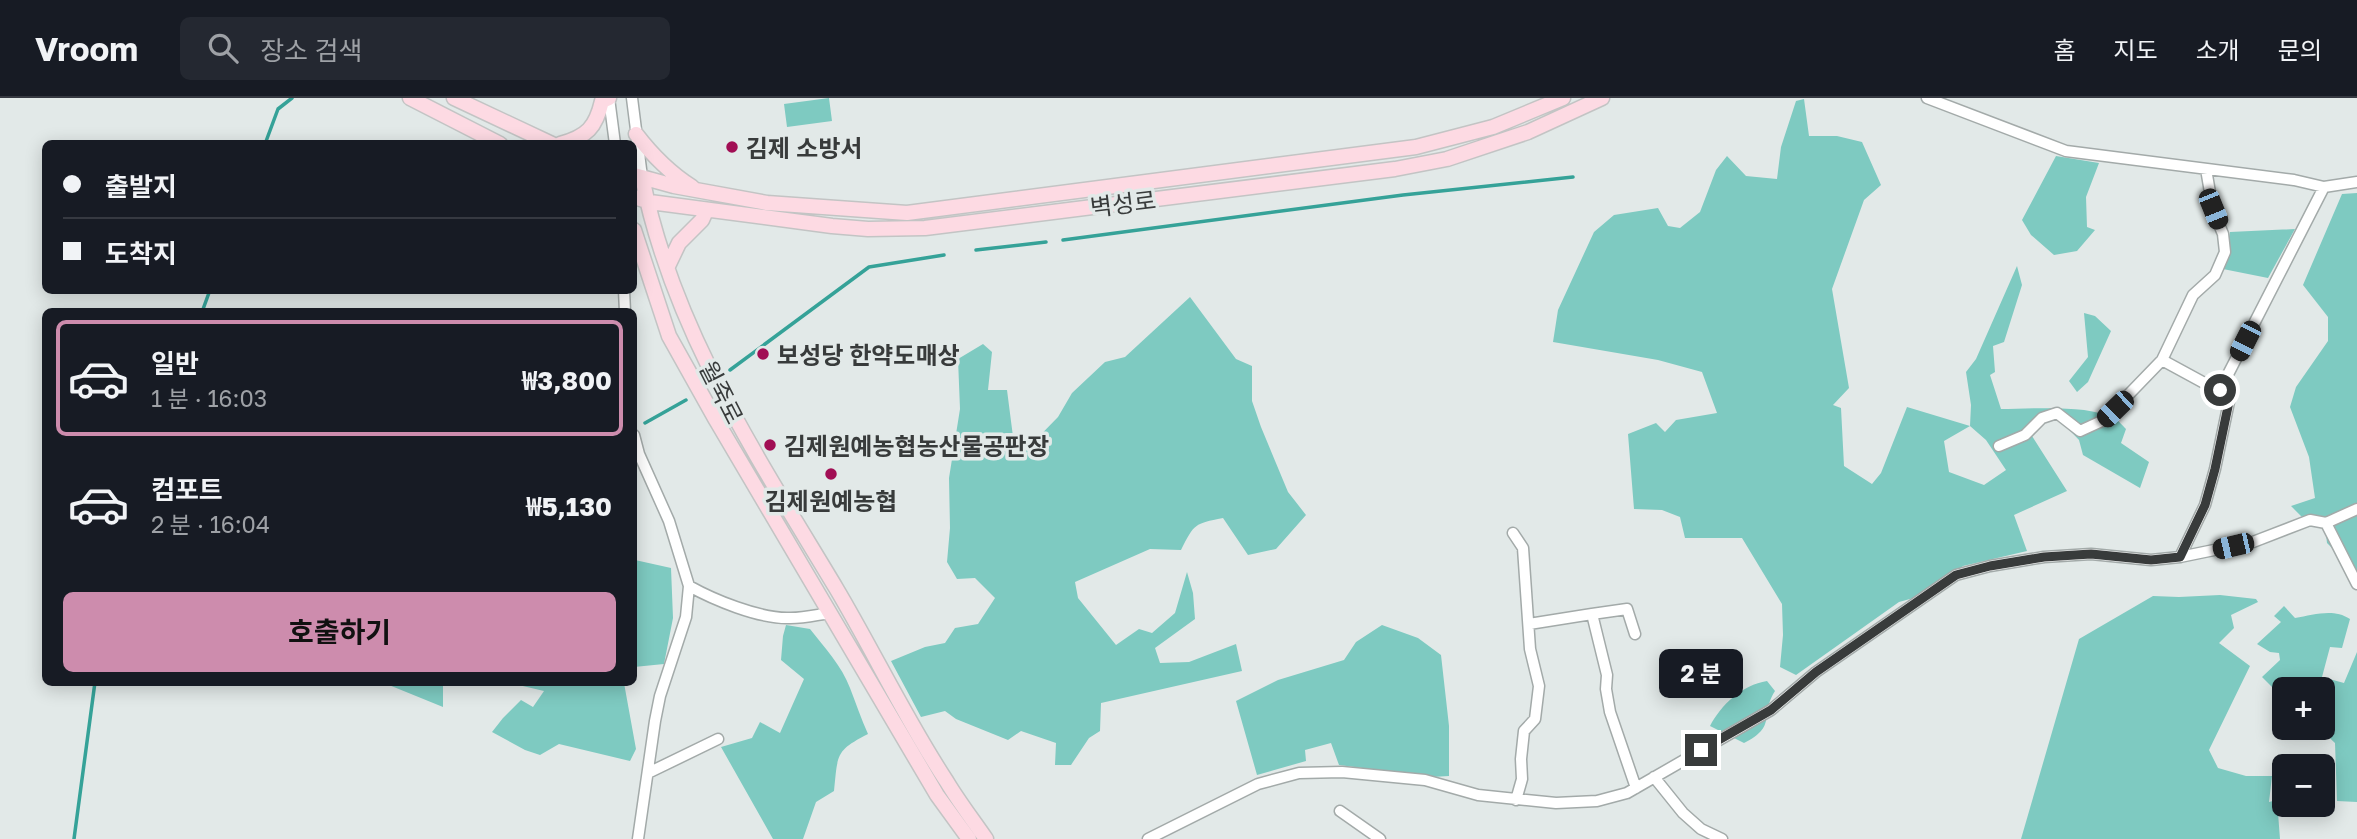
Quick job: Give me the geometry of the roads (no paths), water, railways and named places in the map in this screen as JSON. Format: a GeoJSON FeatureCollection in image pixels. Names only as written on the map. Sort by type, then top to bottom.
{"type":"FeatureCollection","features":[{"type":"Feature","properties":{"kind":"main road"},"geometry":{"type":"LineString","coordinates":[[410,98],[492,140]]}},
{"type":"Feature","properties":{"kind":"main road"},"geometry":{"type":"LineString","coordinates":[[454,98],[543,140]]}},
{"type":"Feature","properties":{"kind":"main road"},"geometry":{"type":"LineString","coordinates":[[574,140],[584,134],[598,117],[603,101],[609,98]]}},
{"type":"Feature","properties":{"kind":"main road","name":"벽성로"},"geometry":{"type":"LineString","coordinates":[[638,176],[767,204],[907,213],[1416,147],[1493,127],[1563,98]]}},
{"type":"Feature","properties":{"kind":"main road","name":"벽성로"},"geometry":{"type":"LineString","coordinates":[[640,199],[706,211],[867,229],[938,227],[1395,169],[1447,159],[1528,132],[1602,98]]}},
{"type":"Feature","properties":{"kind":"main road"},"geometry":{"type":"LineString","coordinates":[[636,134],[668,169],[697,190]]}},
{"type":"Feature","properties":{"kind":"main road","name":"월죽로"},"geometry":{"type":"LineString","coordinates":[[638,176],[640,199],[693,336],[744,436],[837,590],[946,781],[986,839]]}},
{"type":"Feature","properties":{"kind":"main road"},"geometry":{"type":"LineString","coordinates":[[668,266],[680,243],[702,220],[706,211]]}},
{"type":"Feature","properties":{"kind":"main road","name":"월죽로"},"geometry":{"type":"LineString","coordinates":[[637,239],[669,336],[937,795],[969,839]]}},
{"type":"Feature","properties":{"kind":"street"},"geometry":{"type":"LineString","coordinates":[[609,98],[614,140]]}},
{"type":"Feature","properties":{"kind":"street","name":"월죽로"},"geometry":{"type":"LineString","coordinates":[[632,98],[636,140]]}},
{"type":"Feature","properties":{"kind":"street"},"geometry":{"type":"LineString","coordinates":[[1927,98],[2066,151],[2294,180],[2323,187],[2357,182]]}},
{"type":"Feature","properties":{"kind":"street","name":"월죽로"},"geometry":{"type":"LineString","coordinates":[[637,155],[638,176]]}},
{"type":"Feature","properties":{"kind":"street"},"geometry":{"type":"LineString","coordinates":[[1999,446],[2025,435],[2042,418],[2057,413],[2080,431],[2104,420],[2162,360],[2193,295],[2215,275],[2225,252],[2223,234],[2213,209],[2206,169]]}},
{"type":"Feature","properties":{"kind":"street"},"geometry":{"type":"LineString","coordinates":[[2220,390],[2323,187]]}},
{"type":"Feature","properties":{"kind":"street"},"geometry":{"type":"LineString","coordinates":[[2162,360],[2230,397],[2205,505],[2180,557]]}},
{"type":"Feature","properties":{"kind":"street"},"geometry":{"type":"LineString","coordinates":[[637,446],[666,513],[689,586],[686,617],[660,696],[638,839]]}},
{"type":"Feature","properties":{"kind":"street"},"geometry":{"type":"LineString","coordinates":[[1148,839],[1258,783],[1299,773],[1342,772],[1425,780],[1479,795],[1556,803],[1597,801],[1631,792],[1771,710],[1816,672],[1956,575],[1990,566],[2080,554],[2151,560],[2180,557],[2253,542],[2310,520],[2326,523],[2357,509]]}},
{"type":"Feature","properties":{"kind":"street"},"geometry":{"type":"LineString","coordinates":[[2326,523],[2357,584]]}},
{"type":"Feature","properties":{"kind":"street"},"geometry":{"type":"LineString","coordinates":[[1513,533],[1523,548],[1530,649],[1539,685],[1535,719],[1524,731],[1522,779],[1516,800]]}},
{"type":"Feature","properties":{"kind":"street"},"geometry":{"type":"LineString","coordinates":[[689,586],[713,600],[765,615],[787,618],[830,613]]}},
{"type":"Feature","properties":{"kind":"street"},"geometry":{"type":"LineString","coordinates":[[1529,624],[1627,610],[1635,634]]}},
{"type":"Feature","properties":{"kind":"street"},"geometry":{"type":"LineString","coordinates":[[1592,614],[1607,676],[1610,712],[1636,788]]}},
{"type":"Feature","properties":{"kind":"street"},"geometry":{"type":"LineString","coordinates":[[648,773],[718,739]]}},
{"type":"Feature","properties":{"kind":"street"},"geometry":{"type":"LineString","coordinates":[[1654,777],[1683,813],[1701,829],[1722,839]]}},
{"type":"Feature","properties":{"kind":"street"},"geometry":{"type":"LineString","coordinates":[[1340,811],[1380,839]]}},
{"type":"Feature","properties":{"kind":"waterway"},"geometry":{"type":"LineString","coordinates":[[266,140],[278,109],[292,98]]}},
{"type":"Feature","properties":{"kind":"waterway"},"geometry":{"type":"LineString","coordinates":[[1063,240],[1403,195],[1573,177]]}},
{"type":"Feature","properties":{"kind":"waterway"},"geometry":{"type":"LineString","coordinates":[[976,250],[1046,242]]}},
{"type":"Feature","properties":{"kind":"waterway"},"geometry":{"type":"LineString","coordinates":[[730,370],[869,267],[944,255]]}},
{"type":"Feature","properties":{"kind":"waterway"},"geometry":{"type":"LineString","coordinates":[[203,308],[209,294]]}},
{"type":"Feature","properties":{"kind":"waterway"},"geometry":{"type":"LineString","coordinates":[[645,423],[686,400]]}},
{"type":"Feature","properties":{"kind":"waterway"},"geometry":{"type":"LineString","coordinates":[[74,839],[94,686]]}},
{"type":"Feature","properties":{"kind":"place","name":"김제 소방서"},"geometry":{"type":"Point","coordinates":[732,147]}},
{"type":"Feature","properties":{"kind":"place","name":"보성당 한약도매상"},"geometry":{"type":"Point","coordinates":[763,354]}},
{"type":"Feature","properties":{"kind":"place","name":"김제원예농협농산물공판장"},"geometry":{"type":"Point","coordinates":[770,445]}},
{"type":"Feature","properties":{"kind":"place","name":"김제원예농협"},"geometry":{"type":"Point","coordinates":[831,474]}}]}
